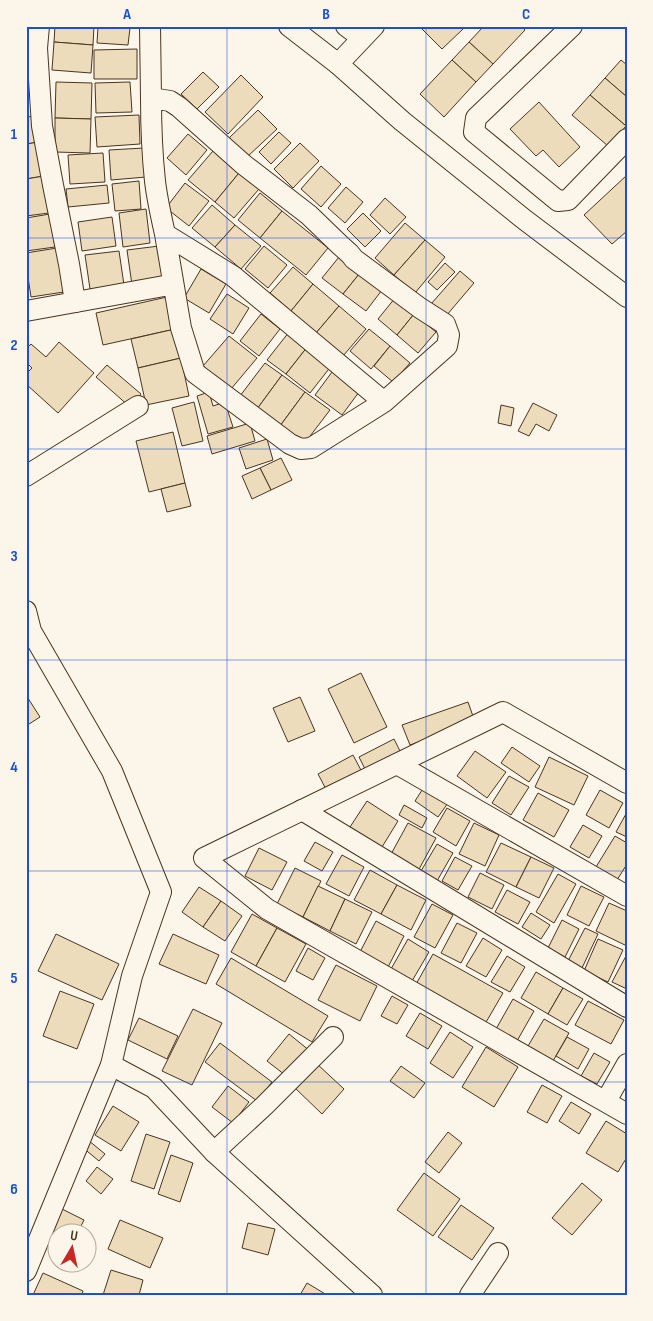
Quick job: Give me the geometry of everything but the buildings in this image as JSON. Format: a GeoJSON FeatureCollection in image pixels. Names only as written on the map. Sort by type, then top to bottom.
{"type":"FeatureCollection","features":[{"type":"Feature","properties":{"kind":"street"},"geometry":{"type":"LineString","coordinates":[[39,26],[37,48],[42,126],[75,302]]}},
{"type":"Feature","properties":{"kind":"street"},"geometry":{"type":"LineString","coordinates":[[150,26],[151,136],[158,204],[181,328],[195,373],[290,444],[301,449],[311,448],[384,402],[448,346],[449,335],[445,324],[420,308],[354,259],[310,215],[244,164],[179,107],[170,102],[151,98]]}},
{"type":"Feature","properties":{"kind":"street"},"geometry":{"type":"LineString","coordinates":[[289,26],[338,64],[402,121],[510,208],[627,297]]}},
{"type":"Feature","properties":{"kind":"street"},"geometry":{"type":"LineString","coordinates":[[338,64],[368,32],[346,26]]}},
{"type":"Feature","properties":{"kind":"street"},"geometry":{"type":"LineString","coordinates":[[572,26],[476,118],[474,132],[558,201],[568,200],[627,139]]}},
{"type":"Feature","properties":{"kind":"street"},"geometry":{"type":"LineString","coordinates":[[165,234],[233,276],[384,402]]}},
{"type":"Feature","properties":{"kind":"street"},"geometry":{"type":"LineString","coordinates":[[26,311],[164,286],[173,286]]}},
{"type":"Feature","properties":{"kind":"street"},"geometry":{"type":"LineString","coordinates":[[26,476],[138,406]]}},
{"type":"Feature","properties":{"kind":"street"},"geometry":{"type":"LineString","coordinates":[[26,610],[31,632],[112,771],[161,892],[132,976],[111,1065],[27,1271]]}},
{"type":"Feature","properties":{"kind":"street"},"geometry":{"type":"LineString","coordinates":[[627,783],[503,712],[204,858],[267,909],[627,1114]]}},
{"type":"Feature","properties":{"kind":"street"},"geometry":{"type":"LineString","coordinates":[[397,764],[627,896]]}},
{"type":"Feature","properties":{"kind":"street"},"geometry":{"type":"LineString","coordinates":[[302,810],[627,1007]]}},
{"type":"Feature","properties":{"kind":"street"},"geometry":{"type":"LineString","coordinates":[[214,1152],[264,1106],[333,1037]]}},
{"type":"Feature","properties":{"kind":"street"},"geometry":{"type":"LineString","coordinates":[[606,1101],[627,1064]]}},
{"type":"Feature","properties":{"kind":"street"},"geometry":{"type":"LineString","coordinates":[[111,1065],[154,1088],[214,1152],[372,1295]]}},
{"type":"Feature","properties":{"kind":"street"},"geometry":{"type":"LineString","coordinates":[[470,1295],[498,1253]]}}]}
